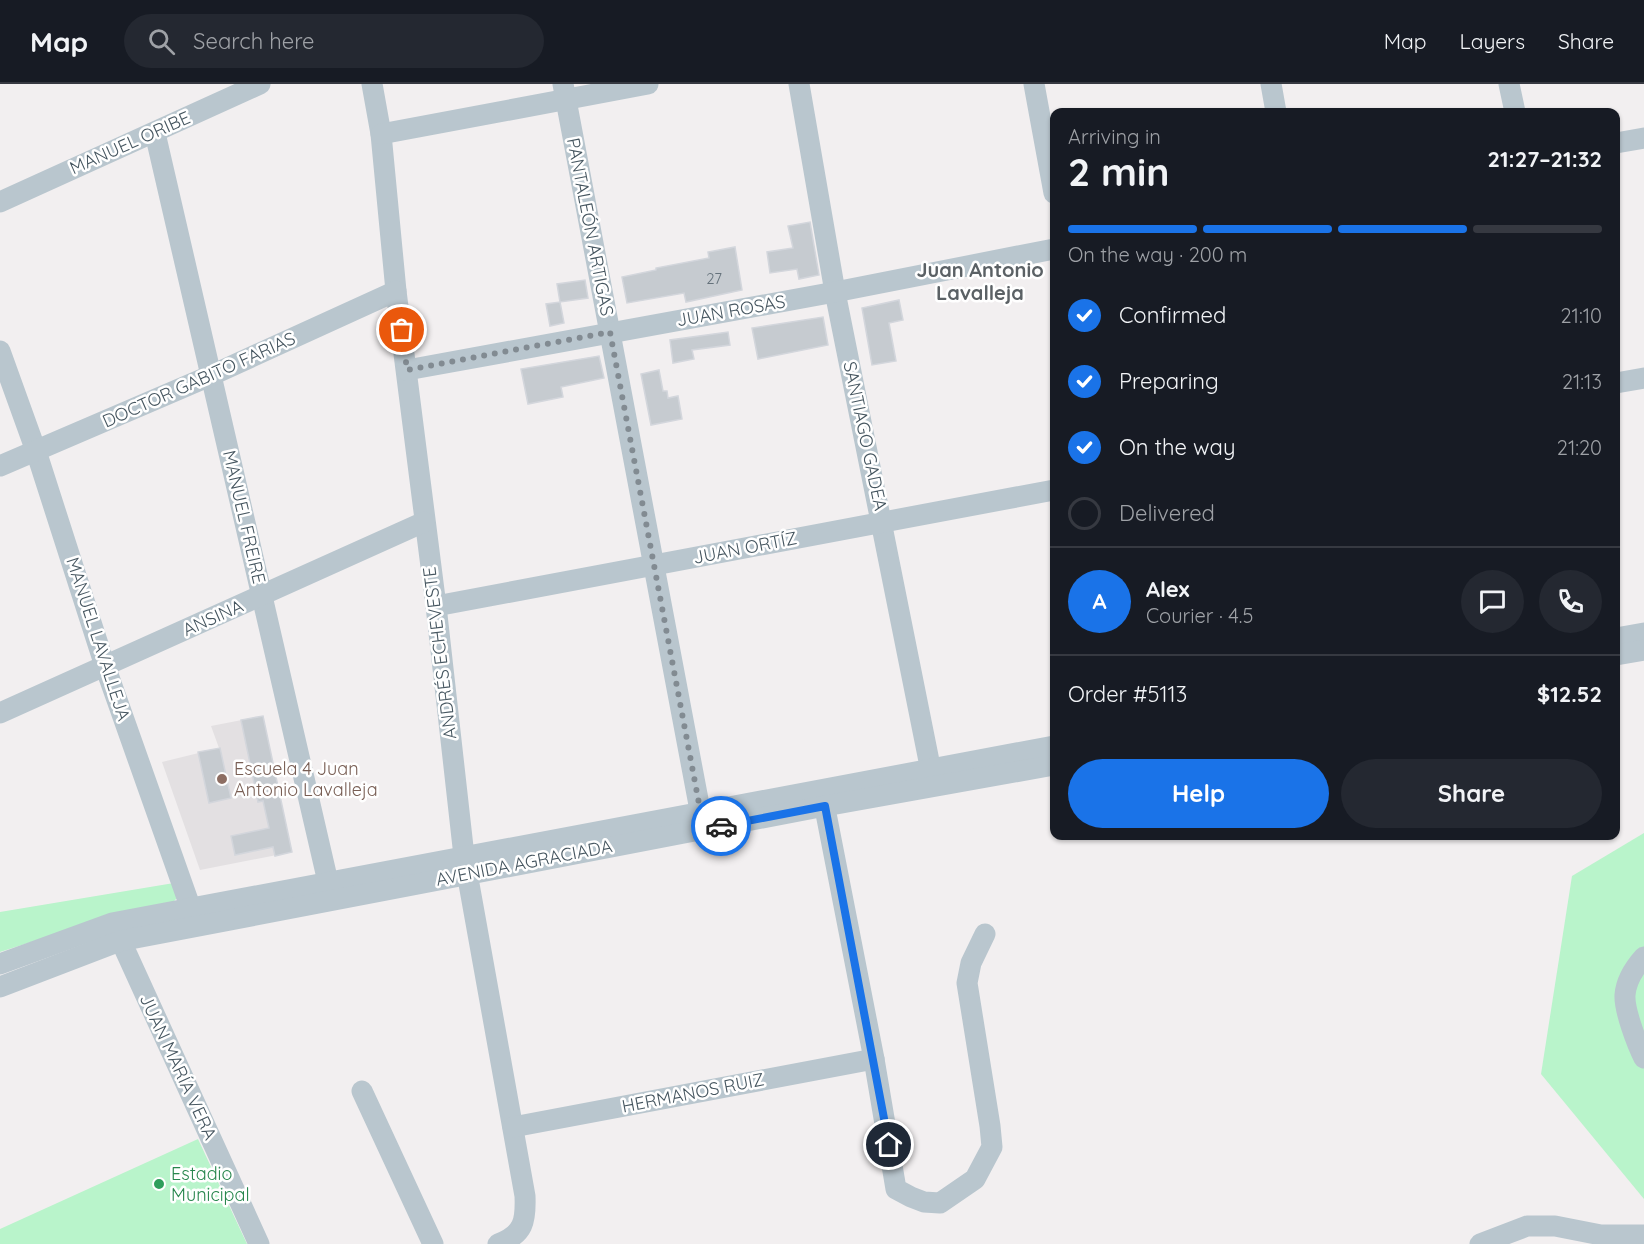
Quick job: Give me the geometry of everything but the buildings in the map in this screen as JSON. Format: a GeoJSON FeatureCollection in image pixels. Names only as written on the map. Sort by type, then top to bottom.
{"type":"FeatureCollection","features":[{"type":"Feature","properties":{"kind":"street","name":"MANUEL ORIBE"},"geometry":{"type":"LineString","coordinates":[[0,202],[260,84]]}},
{"type":"Feature","properties":{"kind":"street","name":"ANDRÉS ECHEVESTE"},"geometry":{"type":"LineString","coordinates":[[372,84],[381,134],[396,291],[436,606],[465,865],[525,1196],[526,1220],[506,1241],[498,1244]]}},
{"type":"Feature","properties":{"kind":"street"},"geometry":{"type":"LineString","coordinates":[[381,134],[564,92],[648,84]]}},
{"type":"Feature","properties":{"kind":"street","name":"SANTIAGO GADEA"},"geometry":{"type":"LineString","coordinates":[[799,84],[835,292],[932,778]]}},
{"type":"Feature","properties":{"kind":"street"},"geometry":{"type":"LineString","coordinates":[[1034,84],[1050,171]]}},
{"type":"Feature","properties":{"kind":"street"},"geometry":{"type":"LineString","coordinates":[[1271,84],[1275,108]]}},
{"type":"Feature","properties":{"kind":"street"},"geometry":{"type":"LineString","coordinates":[[1509,84],[1514,108]]}},
{"type":"Feature","properties":{"kind":"street","name":"PANTALEÓN ARTIGAS"},"geometry":{"type":"LineString","coordinates":[[564,92],[703,821]]}},
{"type":"Feature","properties":{"kind":"street","name":"MANUEL FREIRE"},"geometry":{"type":"LineString","coordinates":[[155,133],[330,892]]}},
{"type":"Feature","properties":{"kind":"street"},"geometry":{"type":"LineString","coordinates":[[1620,142],[1644,138]]}},
{"type":"Feature","properties":{"kind":"street","name":"JUAN ROSAS"},"geometry":{"type":"LineString","coordinates":[[407,370],[835,292],[1050,250]]}},
{"type":"Feature","properties":{"kind":"street","name":"DOCTOR GABITO FARIAS"},"geometry":{"type":"LineString","coordinates":[[0,466],[212,375],[396,291]]}},
{"type":"Feature","properties":{"kind":"street","name":"MANUEL LAVALLEJA"},"geometry":{"type":"LineString","coordinates":[[0,351],[36,451],[105,666],[193,918]]}},
{"type":"Feature","properties":{"kind":"street"},"geometry":{"type":"LineString","coordinates":[[1620,382],[1644,378]]}},
{"type":"Feature","properties":{"kind":"street","name":"JUAN ORTÍZ"},"geometry":{"type":"LineString","coordinates":[[436,606],[1050,491]]}},
{"type":"Feature","properties":{"kind":"street","name":"ANSINA"},"geometry":{"type":"LineString","coordinates":[[0,713],[424,522]]}},
{"type":"Feature","properties":{"kind":"street"},"geometry":{"type":"LineString","coordinates":[[1620,642],[1644,633]]}},
{"type":"Feature","properties":{"kind":"street"},"geometry":{"type":"LineString","coordinates":[[1620,645],[1644,650]]}},
{"type":"Feature","properties":{"kind":"street","name":"AVENIDA AGRACIADA"},"geometry":{"type":"LineString","coordinates":[[0,964],[116,932],[932,778],[1050,747]]}},
{"type":"Feature","properties":{"kind":"street","name":"AVENIDA AGRACIADA"},"geometry":{"type":"LineString","coordinates":[[932,778],[1050,765]]}},
{"type":"Feature","properties":{"kind":"street"},"geometry":{"type":"LineString","coordinates":[[823,798],[874,1059],[896,1189],[924,1202],[940,1203],[975,1179],[992,1147],[967,983],[970,963],[985,934]]}},
{"type":"Feature","properties":{"kind":"street","name":"AVENIDA AGRACIADA"},"geometry":{"type":"LineString","coordinates":[[0,987],[116,932]]}},
{"type":"Feature","properties":{"kind":"street","name":"JUAN MARÍA VERA"},"geometry":{"type":"LineString","coordinates":[[116,932],[259,1244]]}},
{"type":"Feature","properties":{"kind":"street"},"geometry":{"type":"LineString","coordinates":[[1639,1049],[1625,995],[1635,968],[1644,957]]}},
{"type":"Feature","properties":{"kind":"street"},"geometry":{"type":"LineString","coordinates":[[1639,1049],[1644,1020]]}},
{"type":"Feature","properties":{"kind":"street","name":"HERMANOS RUIZ"},"geometry":{"type":"LineString","coordinates":[[513,1128],[874,1059]]}},
{"type":"Feature","properties":{"kind":"street"},"geometry":{"type":"LineString","coordinates":[[362,1091],[433,1244]]}},
{"type":"Feature","properties":{"kind":"street"},"geometry":{"type":"LineString","coordinates":[[1480,1244],[1527,1226],[1555,1226],[1601,1235],[1644,1235]]}},
{"type":"Feature","properties":{"kind":"shaded area","name":"Escuela 4 Juan Antonio Lavalleja"},"geometry":{"type":"Polygon","coordinates":[[[263,716],[292,852],[200,870],[162,762],[219,748],[211,726],[263,716]]]}},
{"type":"Feature","properties":{"kind":"green space"},"geometry":{"type":"Polygon","coordinates":[[[1644,833],[1644,1199],[1541,1074],[1572,876],[1644,833]]]}},
{"type":"Feature","properties":{"kind":"green space"},"geometry":{"type":"Polygon","coordinates":[[[174,883],[178,897],[173,902],[118,914],[0,952],[0,912],[174,883]]]}},
{"type":"Feature","properties":{"kind":"green space","name":"Estadio Municipal"},"geometry":{"type":"Polygon","coordinates":[[[198,1139],[247,1244],[0,1244],[0,1229],[198,1139]]]}},
{"type":"Feature","properties":{"kind":"way so far"},"geometry":{"type":"LineString","coordinates":[[402,330],[407,370],[610,332],[704,830],[721,826]]}},
{"type":"Feature","properties":{"kind":"place","name":"Escuela 4 Juan Antonio Lavalleja"},"geometry":{"type":"Point","coordinates":[222,779]}},
{"type":"Feature","properties":{"kind":"place","name":"Estadio Municipal"},"geometry":{"type":"Point","coordinates":[159,1184]}},
{"type":"Feature","properties":{"kind":"district","name":"Juan Antonio Lavalleja"},"geometry":{"type":"Point","coordinates":[980,282]}},
{"type":"Feature","properties":{"kind":"route"},"geometry":{"type":"LineString","coordinates":[[721,826],[825,806],[889,1145]]}}]}
